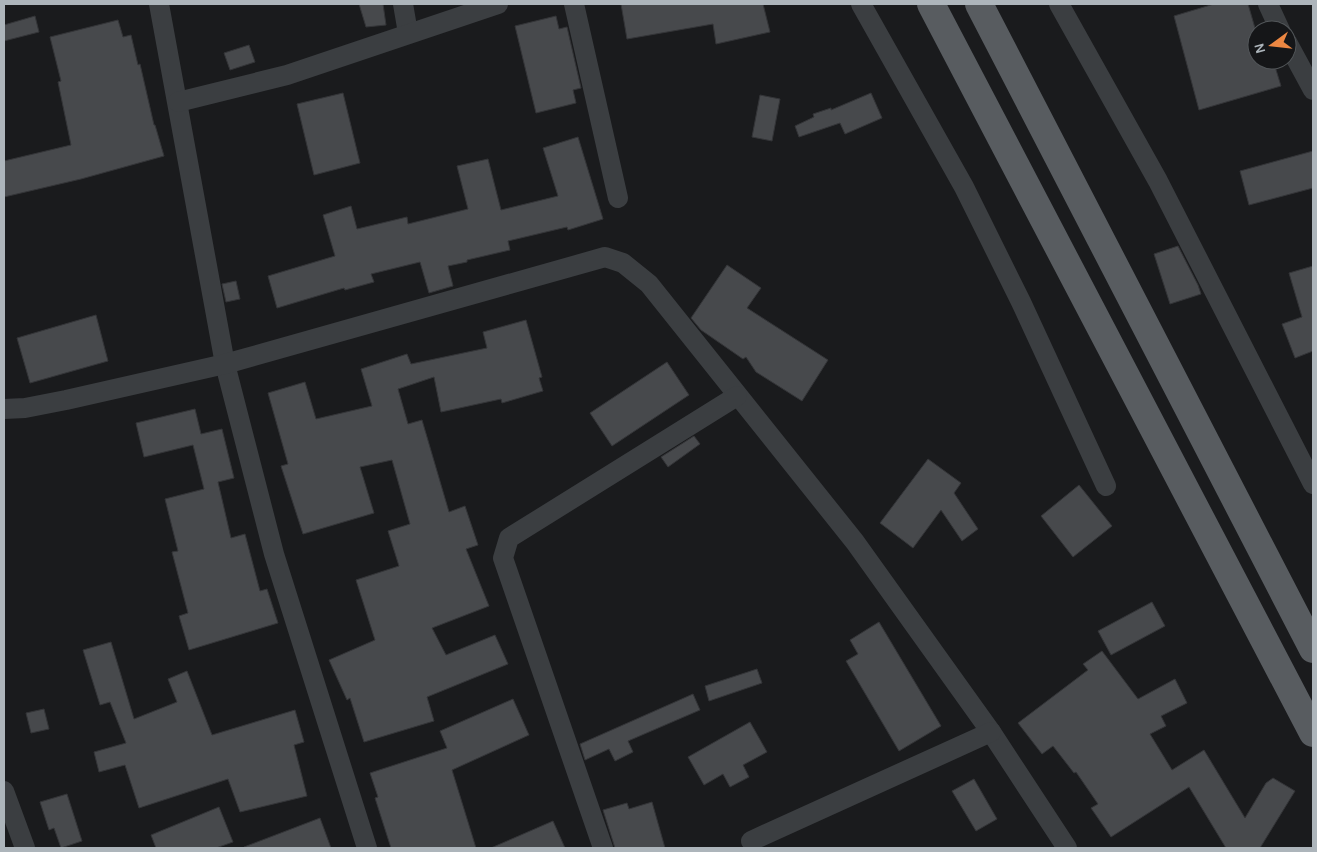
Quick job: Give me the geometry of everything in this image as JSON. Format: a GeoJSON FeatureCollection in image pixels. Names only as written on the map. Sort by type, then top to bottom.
{"type":"FeatureCollection","features":[{"type":"Feature","properties":{"kind":"main road"},"geometry":{"type":"LineString","coordinates":[[931,4],[1313,733]]}},
{"type":"Feature","properties":{"kind":"main road"},"geometry":{"type":"LineString","coordinates":[[979,4],[1313,649]]}},
{"type":"Feature","properties":{"kind":"street"},"geometry":{"type":"LineString","coordinates":[[159,4],[225,364],[274,554],[366,848]]}},
{"type":"Feature","properties":{"kind":"street"},"geometry":{"type":"LineString","coordinates":[[403,4],[408,33]]}},
{"type":"Feature","properties":{"kind":"street"},"geometry":{"type":"LineString","coordinates":[[178,102],[287,74],[498,4]]}},
{"type":"Feature","properties":{"kind":"street"},"geometry":{"type":"LineString","coordinates":[[574,4],[618,198]]}},
{"type":"Feature","properties":{"kind":"street"},"geometry":{"type":"LineString","coordinates":[[861,4],[964,187],[1021,302],[1106,486]]}},
{"type":"Feature","properties":{"kind":"street"},"geometry":{"type":"LineString","coordinates":[[1059,4],[1158,181],[1313,484]]}},
{"type":"Feature","properties":{"kind":"street"},"geometry":{"type":"LineString","coordinates":[[1268,4],[1275,20]]}},
{"type":"Feature","properties":{"kind":"street"},"geometry":{"type":"LineString","coordinates":[[1297,60],[1313,90]]}},
{"type":"Feature","properties":{"kind":"street"},"geometry":{"type":"LineString","coordinates":[[4,408],[24,408],[66,400],[225,364],[605,258],[623,263],[649,284],[855,542],[992,732],[1067,848]]}},
{"type":"Feature","properties":{"kind":"street"},"geometry":{"type":"LineString","coordinates":[[603,848],[503,558],[509,538],[737,396]]}},
{"type":"Feature","properties":{"kind":"street"},"geometry":{"type":"LineString","coordinates":[[750,841],[992,732]]}},
{"type":"Feature","properties":{"kind":"street"},"geometry":{"type":"LineString","coordinates":[[4,791],[25,848]]}},
{"type":"Feature","properties":{"kind":"building"},"geometry":{"type":"Polygon","coordinates":[[[359,4],[383,4],[386,25],[366,27],[359,4]]]}},
{"type":"Feature","properties":{"kind":"building"},"geometry":{"type":"Polygon","coordinates":[[[621,4],[763,4],[770,32],[716,44],[713,24],[627,39],[621,4]]]}},
{"type":"Feature","properties":{"kind":"building"},"geometry":{"type":"Polygon","coordinates":[[[1214,4],[1248,4],[1253,20],[1247,20],[1247,70],[1276,70],[1281,86],[1199,110],[1174,16],[1214,4]]]}},
{"type":"Feature","properties":{"kind":"building"},"geometry":{"type":"Polygon","coordinates":[[[35,16],[39,32],[4,41],[4,25],[35,16]]]}},
{"type":"Feature","properties":{"kind":"building"},"geometry":{"type":"Polygon","coordinates":[[[556,16],[559,29],[567,27],[581,88],[573,90],[576,103],[536,113],[515,26],[556,16]]]}},
{"type":"Feature","properties":{"kind":"building"},"geometry":{"type":"Polygon","coordinates":[[[118,20],[123,37],[131,35],[164,156],[81,179],[4,197],[4,161],[71,145],[58,82],[61,81],[50,37],[118,20]]]}},
{"type":"Feature","properties":{"kind":"building"},"geometry":{"type":"Polygon","coordinates":[[[249,45],[255,62],[230,70],[224,53],[249,45]]]}},
{"type":"Feature","properties":{"kind":"building"},"geometry":{"type":"Polygon","coordinates":[[[343,93],[360,163],[314,175],[297,104],[343,93]]]}},
{"type":"Feature","properties":{"kind":"building"},"geometry":{"type":"Polygon","coordinates":[[[871,93],[882,118],[845,134],[840,123],[799,137],[795,126],[814,117],[813,114],[831,108],[831,110],[871,93]]]}},
{"type":"Feature","properties":{"kind":"building"},"geometry":{"type":"Polygon","coordinates":[[[760,95],[780,99],[772,141],[752,137],[760,95]]]}},
{"type":"Feature","properties":{"kind":"building"},"geometry":{"type":"Polygon","coordinates":[[[578,137],[603,219],[568,230],[567,227],[508,241],[510,250],[448,266],[453,286],[429,293],[420,262],[371,274],[374,282],[345,290],[344,288],[277,308],[268,276],[335,256],[323,215],[351,206],[357,229],[407,217],[408,224],[468,209],[457,166],[488,159],[501,210],[558,196],[543,148],[578,137]]]}},
{"type":"Feature","properties":{"kind":"building"},"geometry":{"type":"Polygon","coordinates":[[[1313,151],[1313,188],[1249,205],[1240,171],[1313,151]]]}},
{"type":"Feature","properties":{"kind":"building"},"geometry":{"type":"Polygon","coordinates":[[[1178,246],[1201,294],[1170,304],[1154,254],[1178,246]]]}},
{"type":"Feature","properties":{"kind":"building"},"geometry":{"type":"Polygon","coordinates":[[[727,265],[761,288],[747,308],[828,360],[802,401],[756,372],[746,357],[743,359],[701,330],[691,318],[727,265]]]}},
{"type":"Feature","properties":{"kind":"building"},"geometry":{"type":"Polygon","coordinates":[[[1313,266],[1313,351],[1295,358],[1282,324],[1302,317],[1289,273],[1313,266]]]}},
{"type":"Feature","properties":{"kind":"building"},"geometry":{"type":"Polygon","coordinates":[[[236,281],[240,299],[226,302],[222,284],[236,281]]]}},
{"type":"Feature","properties":{"kind":"building"},"geometry":{"type":"Polygon","coordinates":[[[96,315],[108,361],[30,383],[17,338],[96,315]]]}},
{"type":"Feature","properties":{"kind":"building"},"geometry":{"type":"Polygon","coordinates":[[[526,320],[542,377],[539,378],[543,391],[502,403],[501,399],[441,412],[434,377],[398,389],[408,424],[422,420],[449,512],[465,506],[478,545],[466,549],[489,606],[432,628],[446,655],[495,635],[508,664],[427,697],[434,721],[364,742],[350,698],[347,700],[329,660],[375,640],[356,580],[399,566],[388,531],[410,524],[392,460],[360,467],[374,513],[303,534],[281,466],[288,464],[268,393],[305,382],[316,419],[372,406],[361,369],[407,354],[411,364],[487,348],[483,332],[526,320]]]}},
{"type":"Feature","properties":{"kind":"building"},"geometry":{"type":"Polygon","coordinates":[[[667,362],[689,395],[612,446],[590,413],[667,362]]]}},
{"type":"Feature","properties":{"kind":"building"},"geometry":{"type":"Polygon","coordinates":[[[195,409],[201,434],[222,429],[234,478],[218,482],[231,538],[245,534],[260,591],[267,589],[278,623],[189,650],[179,616],[188,613],[172,552],[178,551],[165,499],[204,489],[193,445],[144,457],[136,423],[195,409]]]}},
{"type":"Feature","properties":{"kind":"building"},"geometry":{"type":"Polygon","coordinates":[[[694,436],[700,444],[668,467],[661,457],[694,436]]]}},
{"type":"Feature","properties":{"kind":"building"},"geometry":{"type":"Polygon","coordinates":[[[928,459],[961,483],[954,493],[978,529],[962,541],[941,510],[913,548],[880,523],[928,459]]]}},
{"type":"Feature","properties":{"kind":"building"},"geometry":{"type":"Polygon","coordinates":[[[1079,485],[1112,526],[1073,557],[1041,516],[1079,485]]]}},
{"type":"Feature","properties":{"kind":"building"},"geometry":{"type":"Polygon","coordinates":[[[1152,602],[1165,626],[1111,655],[1098,631],[1152,602]]]}},
{"type":"Feature","properties":{"kind":"building"},"geometry":{"type":"Polygon","coordinates":[[[879,622],[941,726],[899,751],[846,661],[858,654],[850,640],[879,622]]]}},
{"type":"Feature","properties":{"kind":"building"},"geometry":{"type":"Polygon","coordinates":[[[111,642],[134,719],[177,702],[168,679],[187,671],[212,735],[295,710],[304,742],[294,745],[307,796],[240,812],[228,779],[139,808],[125,765],[99,772],[94,752],[126,743],[110,702],[100,705],[83,650],[111,642]]]}},
{"type":"Feature","properties":{"kind":"building"},"geometry":{"type":"Polygon","coordinates":[[[1102,651],[1138,699],[1175,679],[1187,703],[1161,716],[1166,726],[1150,734],[1172,770],[1204,750],[1245,818],[1266,783],[1273,778],[1295,791],[1260,848],[1226,848],[1189,787],[1111,837],[1091,808],[1098,804],[1076,772],[1074,773],[1053,746],[1042,754],[1018,723],[1088,670],[1083,664],[1102,651]]]}},
{"type":"Feature","properties":{"kind":"building"},"geometry":{"type":"Polygon","coordinates":[[[757,669],[762,683],[709,701],[705,686],[757,669]]]}},
{"type":"Feature","properties":{"kind":"building"},"geometry":{"type":"Polygon","coordinates":[[[693,694],[700,710],[628,741],[633,752],[615,761],[609,749],[585,760],[580,744],[693,694]]]}},
{"type":"Feature","properties":{"kind":"building"},"geometry":{"type":"Polygon","coordinates":[[[513,699],[529,735],[452,770],[476,848],[391,848],[375,798],[378,797],[370,773],[447,748],[440,731],[513,699]]]}},
{"type":"Feature","properties":{"kind":"building"},"geometry":{"type":"Polygon","coordinates":[[[44,709],[49,729],[31,733],[26,713],[44,709]]]}},
{"type":"Feature","properties":{"kind":"building"},"geometry":{"type":"Polygon","coordinates":[[[750,722],[767,752],[743,765],[749,777],[730,787],[723,774],[704,785],[688,757],[750,722]]]}},
{"type":"Feature","properties":{"kind":"building"},"geometry":{"type":"Polygon","coordinates":[[[974,779],[997,819],[976,831],[952,791],[974,779]]]}},
{"type":"Feature","properties":{"kind":"building"},"geometry":{"type":"Polygon","coordinates":[[[67,794],[82,841],[61,848],[54,828],[49,830],[40,802],[67,794]]]}},
{"type":"Feature","properties":{"kind":"building"},"geometry":{"type":"Polygon","coordinates":[[[652,802],[665,848],[615,848],[603,810],[627,803],[629,809],[652,802]]]}},
{"type":"Feature","properties":{"kind":"building"},"geometry":{"type":"Polygon","coordinates":[[[219,807],[233,842],[216,848],[156,848],[151,835],[219,807]]]}},
{"type":"Feature","properties":{"kind":"building"},"geometry":{"type":"Polygon","coordinates":[[[320,818],[331,848],[244,848],[244,847],[320,818]]]}},
{"type":"Feature","properties":{"kind":"building"},"geometry":{"type":"Polygon","coordinates":[[[553,821],[565,848],[491,848],[553,821]]]}}]}
